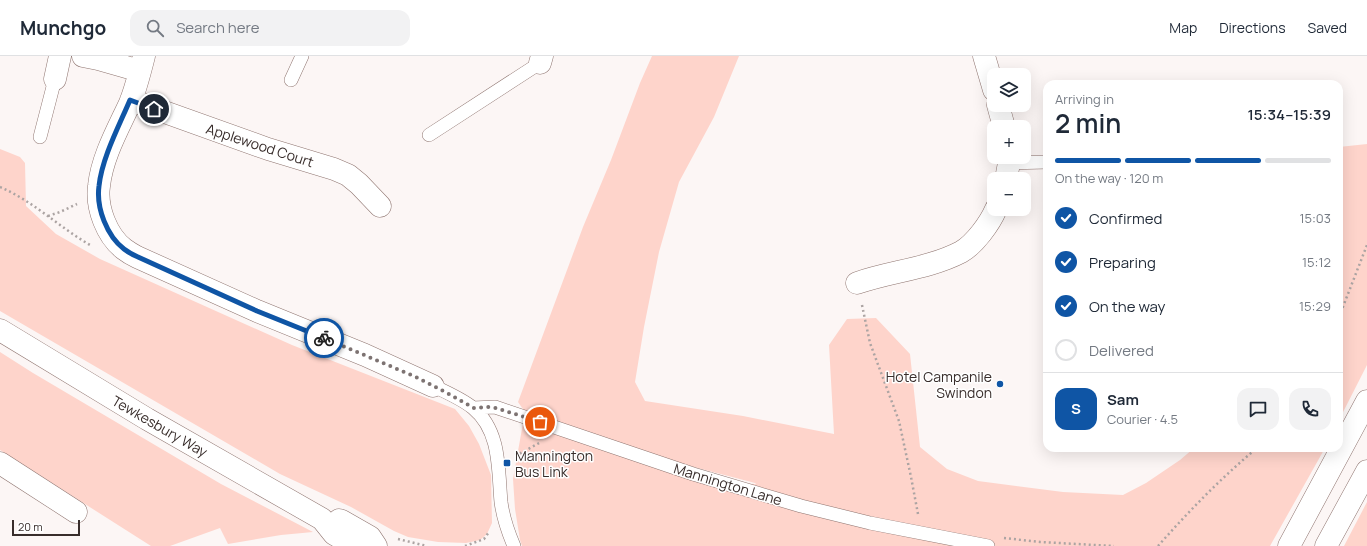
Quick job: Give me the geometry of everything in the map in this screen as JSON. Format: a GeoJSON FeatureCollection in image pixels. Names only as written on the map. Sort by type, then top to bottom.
{"type":"FeatureCollection","features":[{"type":"Feature","properties":{"kind":"street"},"geometry":{"type":"LineString","coordinates":[[55,79],[60,56]]}},
{"type":"Feature","properties":{"kind":"street","name":"Mannington Lane"},"geometry":{"type":"LineString","coordinates":[[83,56],[142,64],[130,100],[105,163],[99,186],[99,198],[104,221],[110,232],[124,249],[138,257],[257,311],[365,355],[433,386]]}},
{"type":"Feature","properties":{"kind":"street"},"geometry":{"type":"LineString","coordinates":[[984,56],[988,68]]}},
{"type":"Feature","properties":{"kind":"street","name":"Applewood Court"},"geometry":{"type":"LineString","coordinates":[[130,100],[268,149],[334,169],[348,175],[380,206]]}},
{"type":"Feature","properties":{"kind":"street"},"geometry":{"type":"LineString","coordinates":[[857,282],[881,275],[922,267],[962,251],[976,240],[992,216]]}},
{"type":"Feature","properties":{"kind":"street","name":"Tewkesbury Way"},"geometry":{"type":"LineString","coordinates":[[0,330],[147,420],[322,519],[334,534],[355,546]]}},
{"type":"Feature","properties":{"kind":"street"},"geometry":{"type":"LineString","coordinates":[[1343,447],[1367,401]]}},
{"type":"Feature","properties":{"kind":"street"},"geometry":{"type":"LineString","coordinates":[[1289,546],[1309,512],[1340,452]]}},
{"type":"Feature","properties":{"kind":"street"},"geometry":{"type":"LineString","coordinates":[[0,463],[76,512]]}},
{"type":"Feature","properties":{"kind":"street"},"geometry":{"type":"LineString","coordinates":[[1326,546],[1367,472]]}},
{"type":"Feature","properties":{"kind":"street","name":"Tewkesbury Way"},"geometry":{"type":"LineString","coordinates":[[322,519],[342,521],[370,537],[376,546]]}},
{"type":"Feature","properties":{"kind":"lane"},"geometry":{"type":"LineString","coordinates":[[291,80],[302,56]]}},
{"type":"Feature","properties":{"kind":"lane"},"geometry":{"type":"LineString","coordinates":[[429,135],[541,59]]}},
{"type":"Feature","properties":{"kind":"lane"},"geometry":{"type":"LineString","coordinates":[[40,137],[55,79]]}},
{"type":"Feature","properties":{"kind":"lane"},"geometry":{"type":"LineString","coordinates":[[1008,166],[1043,162]]}},
{"type":"Feature","properties":{"kind":"lane","name":"Mannington Lane"},"geometry":{"type":"LineString","coordinates":[[433,386],[474,408],[489,427],[493,437],[498,460],[501,503],[504,519],[514,546]]}},
{"type":"Feature","properties":{"kind":"lane","name":"Mannington Lane"},"geometry":{"type":"LineString","coordinates":[[474,408],[496,408],[693,474],[801,506],[870,523],[988,546]]}},
{"type":"Feature","properties":{"kind":"path"},"geometry":{"type":"LineString","coordinates":[[48,216],[88,199],[99,198]]}},
{"type":"Feature","properties":{"kind":"path"},"geometry":{"type":"LineString","coordinates":[[1343,307],[1367,245]]}},
{"type":"Feature","properties":{"kind":"path"},"geometry":{"type":"LineString","coordinates":[[857,282],[870,344],[899,421],[918,515]]}},
{"type":"Feature","properties":{"kind":"path"},"geometry":{"type":"LineString","coordinates":[[498,460],[523,452],[549,437],[554,427]]}},
{"type":"Feature","properties":{"kind":"path"},"geometry":{"type":"LineString","coordinates":[[1158,546],[1224,476],[1252,452]]}},
{"type":"Feature","properties":{"kind":"shaded area"},"geometry":{"type":"Polygon","coordinates":[[[652,56],[739,56],[714,117],[679,182],[659,252],[635,382],[645,401],[743,416],[834,434],[829,345],[847,319],[876,318],[910,354],[920,447],[947,469],[978,481],[1063,492],[1123,495],[1146,483],[1189,452],[1323,452],[1270,546],[522,546],[515,509],[513,479],[525,412],[518,402],[583,227],[611,160],[640,83],[652,56]],[[644,454],[635,461],[663,470],[695,477],[726,482],[756,484],[644,454]]]}},
{"type":"Feature","properties":{"kind":"shaded area"},"geometry":{"type":"Polygon","coordinates":[[[1367,144],[1367,365],[1343,412],[1343,147],[1367,144]]]}},
{"type":"Feature","properties":{"kind":"shaded area"},"geometry":{"type":"Polygon","coordinates":[[[0,149],[20,157],[25,163],[26,206],[56,234],[100,259],[292,345],[455,409],[469,426],[479,444],[491,475],[492,523],[487,534],[480,540],[466,543],[438,542],[408,537],[394,531],[351,507],[280,474],[0,311],[0,149]]]}},
{"type":"Feature","properties":{"kind":"shaded area"},"geometry":{"type":"Polygon","coordinates":[[[0,352],[221,484],[313,532],[281,535],[228,544],[220,528],[170,546],[151,546],[0,450],[0,352]]]}},
{"type":"Feature","properties":{"kind":"shaded area"},"geometry":{"type":"Polygon","coordinates":[[[1367,502],[1367,546],[1344,546],[1367,502]]]}},
{"type":"Feature","properties":{"kind":"way so far"},"geometry":{"type":"LineString","coordinates":[[324,338],[416,377],[474,408],[496,408],[540,422]]}},
{"type":"Feature","properties":{"kind":"place","name":"Hotel Campanile Swindon"},"geometry":{"type":"Point","coordinates":[1000,384]}},
{"type":"Feature","properties":{"kind":"place","name":"Mannington Bus Link"},"geometry":{"type":"Point","coordinates":[507,463]}},
{"type":"Feature","properties":{"kind":"route"},"geometry":{"type":"LineString","coordinates":[[154,109],[130,100],[101,176],[99,186],[100,208],[104,221],[117,242],[124,249],[138,257],[257,311],[324,338]]}}]}
